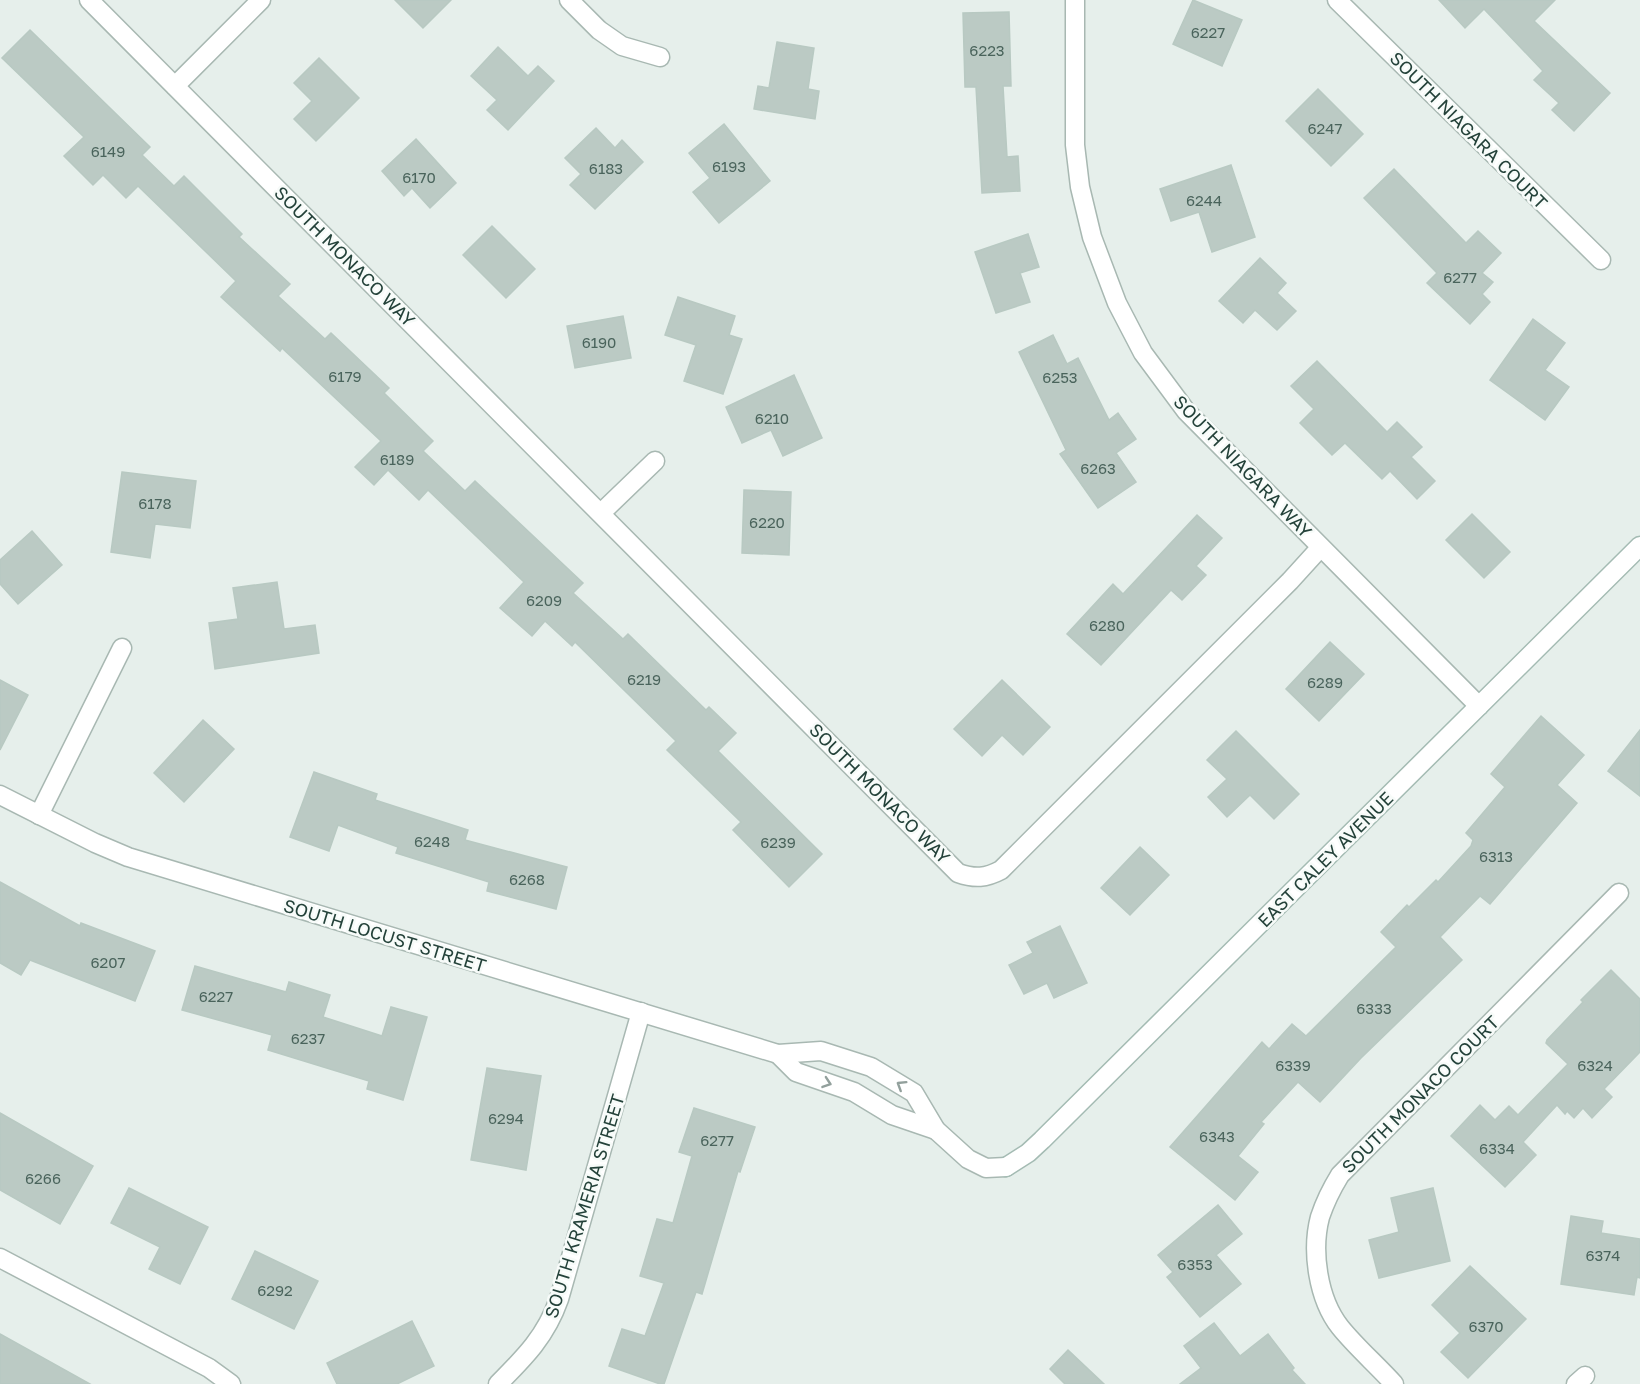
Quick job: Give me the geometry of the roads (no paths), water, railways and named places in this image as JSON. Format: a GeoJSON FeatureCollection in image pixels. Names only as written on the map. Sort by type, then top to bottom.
{"type":"FeatureCollection","features":[{"type":"Feature","properties":{"kind":"street","name":"SOUTH MONACO WAY"},"geometry":{"type":"LineString","coordinates":[[89,0],[958,873],[973,878],[989,877],[1001,870],[1290,581],[1320,548]]}},
{"type":"Feature","properties":{"kind":"street"},"geometry":{"type":"LineString","coordinates":[[175,86],[261,0]]}},
{"type":"Feature","properties":{"kind":"street"},"geometry":{"type":"LineString","coordinates":[[569,0],[598,30],[622,45],[660,57]]}},
{"type":"Feature","properties":{"kind":"street","name":"SOUTH NIAGARA WAY"},"geometry":{"type":"LineString","coordinates":[[1075,0],[1075,145],[1080,187],[1092,237],[1117,303],[1143,353],[1186,411],[1479,706]]}},
{"type":"Feature","properties":{"kind":"street","name":"SOUTH NIAGARA COURT"},"geometry":{"type":"LineString","coordinates":[[1337,0],[1601,260]]}},
{"type":"Feature","properties":{"kind":"street"},"geometry":{"type":"LineString","coordinates":[[601,513],[655,461]]}},
{"type":"Feature","properties":{"kind":"street","name":"EAST CALEY AVENUE"},"geometry":{"type":"LineString","coordinates":[[1006,1167],[1028,1154],[1640,546]]}},
{"type":"Feature","properties":{"kind":"street"},"geometry":{"type":"LineString","coordinates":[[39,815],[122,648]]}},
{"type":"Feature","properties":{"kind":"street","name":"SOUTH LOCUST STREET"},"geometry":{"type":"LineString","coordinates":[[0,795],[128,857],[778,1054],[821,1051],[871,1066],[914,1093],[936,1130],[968,1159],[986,1168],[1006,1167]]}},
{"type":"Feature","properties":{"kind":"street","name":"SOUTH MONACO COURT"},"geometry":{"type":"LineString","coordinates":[[1394,1384],[1339,1326],[1326,1301],[1318,1272],[1316,1244],[1320,1217],[1330,1193],[1340,1175],[1619,893]]}},
{"type":"Feature","properties":{"kind":"street","name":"SOUTH KRAMERIA STREET"},"geometry":{"type":"LineString","coordinates":[[498,1384],[535,1345],[552,1320],[641,1012]]}},
{"type":"Feature","properties":{"kind":"street","name":"SOUTH LOCUST STREET"},"geometry":{"type":"LineString","coordinates":[[778,1054],[796,1072],[854,1092],[892,1115],[936,1130]]}},
{"type":"Feature","properties":{"kind":"street"},"geometry":{"type":"LineString","coordinates":[[0,1258],[209,1368],[231,1384]]}}]}
